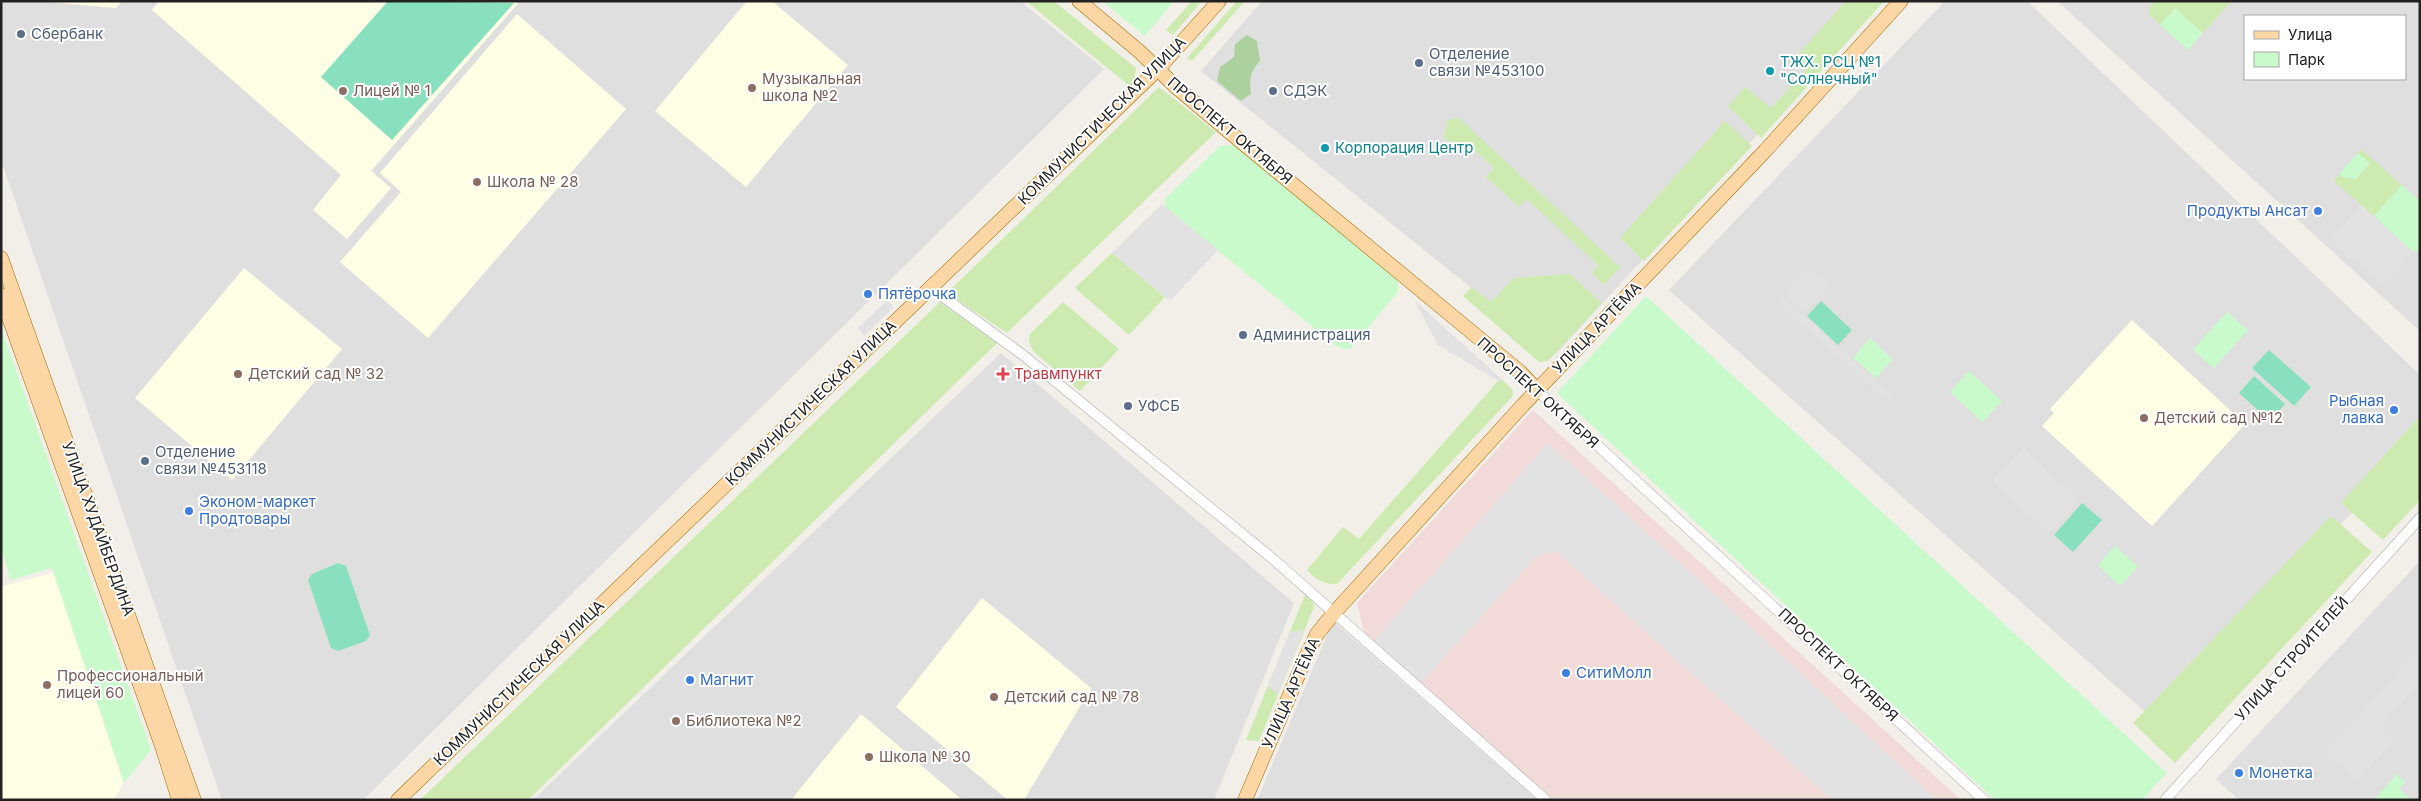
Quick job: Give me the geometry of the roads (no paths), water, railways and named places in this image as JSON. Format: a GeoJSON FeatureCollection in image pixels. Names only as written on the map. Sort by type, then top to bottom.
{"type":"FeatureCollection","features":[{"type":"Feature","properties":{"kind":"main road","name":"ПРОСПЕКТ ОКТЯБРЯ"},"geometry":{"type":"LineString","coordinates":[[1079,1],[1140,52],[1226,130],[1520,372],[1538,390]]}},
{"type":"Feature","properties":{"kind":"main road","name":"КОММУНИСТИЧЕСКАЯ УЛИЦА"},"geometry":{"type":"LineString","coordinates":[[398,800],[1158,69],[1220,1]]}},
{"type":"Feature","properties":{"kind":"main road","name":"УЛИЦА АРТЁМА"},"geometry":{"type":"LineString","coordinates":[[1245,800],[1305,659],[1317,634],[1334,613],[1538,390],[1753,164],[1901,1]]}},
{"type":"Feature","properties":{"kind":"main road","name":"УЛИЦА ХУДАЙБЕРДИНА"},"geometry":{"type":"LineString","coordinates":[[1,258],[194,800]]}},
{"type":"Feature","properties":{"kind":"main road","name":"УЛИЦА ХУДАЙБЕРДИНА"},"geometry":{"type":"LineString","coordinates":[[1,295],[159,737],[179,800]]}},
{"type":"Feature","properties":{"kind":"street"},"geometry":{"type":"LineString","coordinates":[[932,288],[1023,354],[1105,424],[1218,513],[1546,800]]}},
{"type":"Feature","properties":{"kind":"street","name":"ПРОСПЕКТ ОКТЯБРЯ"},"geometry":{"type":"LineString","coordinates":[[1538,390],[1984,800]]}},
{"type":"Feature","properties":{"kind":"street","name":"УЛИЦА СТРОИТЕЛЕЙ"},"geometry":{"type":"LineString","coordinates":[[2165,800],[2420,518]]}},
{"type":"Feature","properties":{"kind":"place","name":"Сбербанк"},"geometry":{"type":"Point","coordinates":[21,34]}},
{"type":"Feature","properties":{"kind":"place","name":"Отделение связи №453100"},"geometry":{"type":"Point","coordinates":[1419,63]}},
{"type":"Feature","properties":{"kind":"place","name":"ТЖХ. РСЦ №1 \"Солнечный\""},"geometry":{"type":"Point","coordinates":[1770,71]}},
{"type":"Feature","properties":{"kind":"place","name":"Музыкальная школа №2"},"geometry":{"type":"Point","coordinates":[752,88]}},
{"type":"Feature","properties":{"kind":"place","name":"Лицей № 1"},"geometry":{"type":"Point","coordinates":[343,91]}},
{"type":"Feature","properties":{"kind":"place","name":"СДЭК"},"geometry":{"type":"Point","coordinates":[1273,91]}},
{"type":"Feature","properties":{"kind":"place","name":"Корпорация Центр"},"geometry":{"type":"Point","coordinates":[1325,148]}},
{"type":"Feature","properties":{"kind":"place","name":"Школа № 28"},"geometry":{"type":"Point","coordinates":[477,182]}},
{"type":"Feature","properties":{"kind":"place","name":"Продукты Ансат"},"geometry":{"type":"Point","coordinates":[2318,211]}},
{"type":"Feature","properties":{"kind":"place","name":"Пятёрочка"},"geometry":{"type":"Point","coordinates":[868,294]}},
{"type":"Feature","properties":{"kind":"place","name":"Администрация"},"geometry":{"type":"Point","coordinates":[1243,335]}},
{"type":"Feature","properties":{"kind":"place","name":"Детский сад № 32"},"geometry":{"type":"Point","coordinates":[238,374]}},
{"type":"Feature","properties":{"kind":"place","name":"Травмпункт"},"geometry":{"type":"Point","coordinates":[1003,374]}},
{"type":"Feature","properties":{"kind":"place","name":"УФСБ"},"geometry":{"type":"Point","coordinates":[1128,406]}},
{"type":"Feature","properties":{"kind":"place","name":"Рыбная лавка"},"geometry":{"type":"Point","coordinates":[2394,410]}},
{"type":"Feature","properties":{"kind":"place","name":"Детский сад №12"},"geometry":{"type":"Point","coordinates":[2144,418]}},
{"type":"Feature","properties":{"kind":"place","name":"Отделение связи №453118"},"geometry":{"type":"Point","coordinates":[145,461]}},
{"type":"Feature","properties":{"kind":"place","name":"Эконом-маркет Продтовары"},"geometry":{"type":"Point","coordinates":[189,511]}},
{"type":"Feature","properties":{"kind":"place","name":"СитиМолл"},"geometry":{"type":"Point","coordinates":[1566,673]}},
{"type":"Feature","properties":{"kind":"place","name":"Магнит"},"geometry":{"type":"Point","coordinates":[690,680]}},
{"type":"Feature","properties":{"kind":"place","name":"Профессиональный лицей 60"},"geometry":{"type":"Point","coordinates":[47,685]}},
{"type":"Feature","properties":{"kind":"place","name":"Детский сад № 78"},"geometry":{"type":"Point","coordinates":[994,697]}},
{"type":"Feature","properties":{"kind":"place","name":"Библиотека №2"},"geometry":{"type":"Point","coordinates":[676,721]}},
{"type":"Feature","properties":{"kind":"place","name":"Школа № 30"},"geometry":{"type":"Point","coordinates":[869,757]}},
{"type":"Feature","properties":{"kind":"place","name":"Монетка"},"geometry":{"type":"Point","coordinates":[2239,773]}}]}
